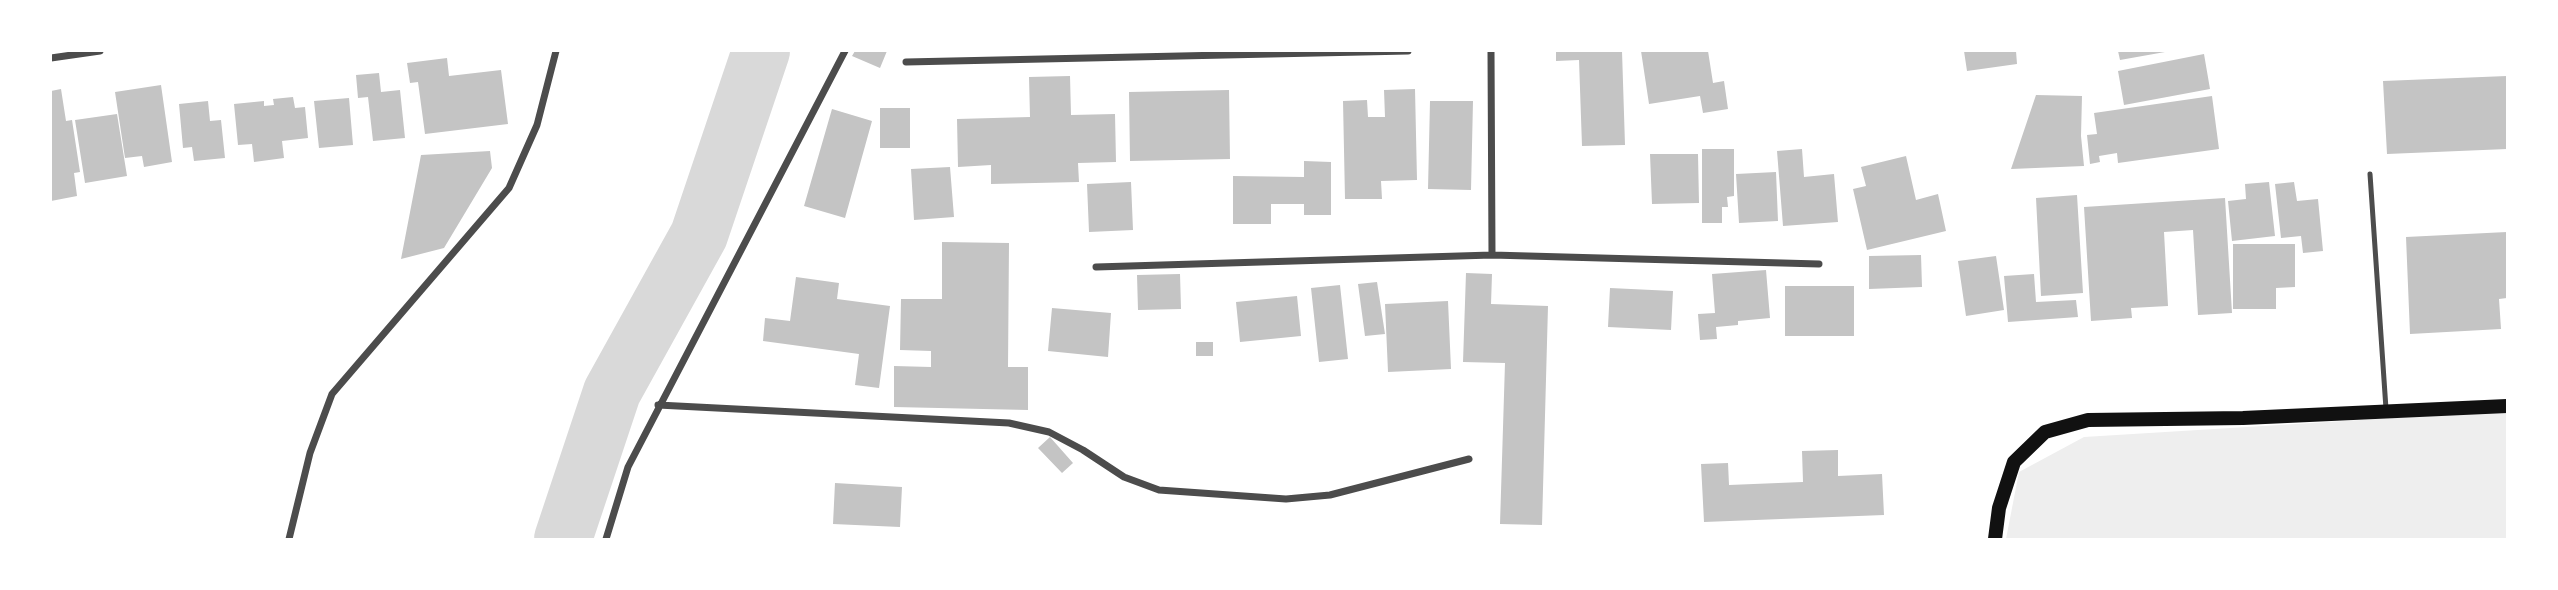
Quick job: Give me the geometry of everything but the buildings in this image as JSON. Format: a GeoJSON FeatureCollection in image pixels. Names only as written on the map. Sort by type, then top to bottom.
{"type":"FeatureCollection","features":[{"type":"Feature","properties":{"kind":"main road"},"geometry":{"type":"LineString","coordinates":[[1995,539],[1999,508],[2014,462],[2045,432],[2088,420],[2244,418],[2507,406]]}},
{"type":"Feature","properties":{"kind":"street"},"geometry":{"type":"LineString","coordinates":[[51,58],[100,51]]}},
{"type":"Feature","properties":{"kind":"street"},"geometry":{"type":"LineString","coordinates":[[289,539],[310,453],[332,394],[509,188],[537,125],[556,51]]}},
{"type":"Feature","properties":{"kind":"street"},"geometry":{"type":"LineString","coordinates":[[606,539],[628,467],[658,405],[845,51]]}},
{"type":"Feature","properties":{"kind":"street"},"geometry":{"type":"LineString","coordinates":[[906,62],[1163,53],[1408,51]]}},
{"type":"Feature","properties":{"kind":"street"},"geometry":{"type":"LineString","coordinates":[[1491,51],[1492,256]]}},
{"type":"Feature","properties":{"kind":"street"},"geometry":{"type":"LineString","coordinates":[[1096,267],[1492,256],[1819,264]]}},
{"type":"Feature","properties":{"kind":"street"},"geometry":{"type":"LineString","coordinates":[[658,405],[1009,424],[1049,432],[1124,477],[1159,490],[1286,499],[1329,495],[1469,459]]}},
{"type":"Feature","properties":{"kind":"lane"},"geometry":{"type":"LineString","coordinates":[[2370,174],[2386,412]]}},
{"type":"Feature","properties":{"kind":"shaded area"},"geometry":{"type":"Polygon","coordinates":[[[2507,411],[2507,539],[2006,539],[2019,472],[2084,437],[2507,411]]]}},
{"type":"Feature","properties":{"kind":"waterway"},"geometry":{"type":"LineString","coordinates":[[563,539],[612,392],[699,235],[761,51]]}}]}
